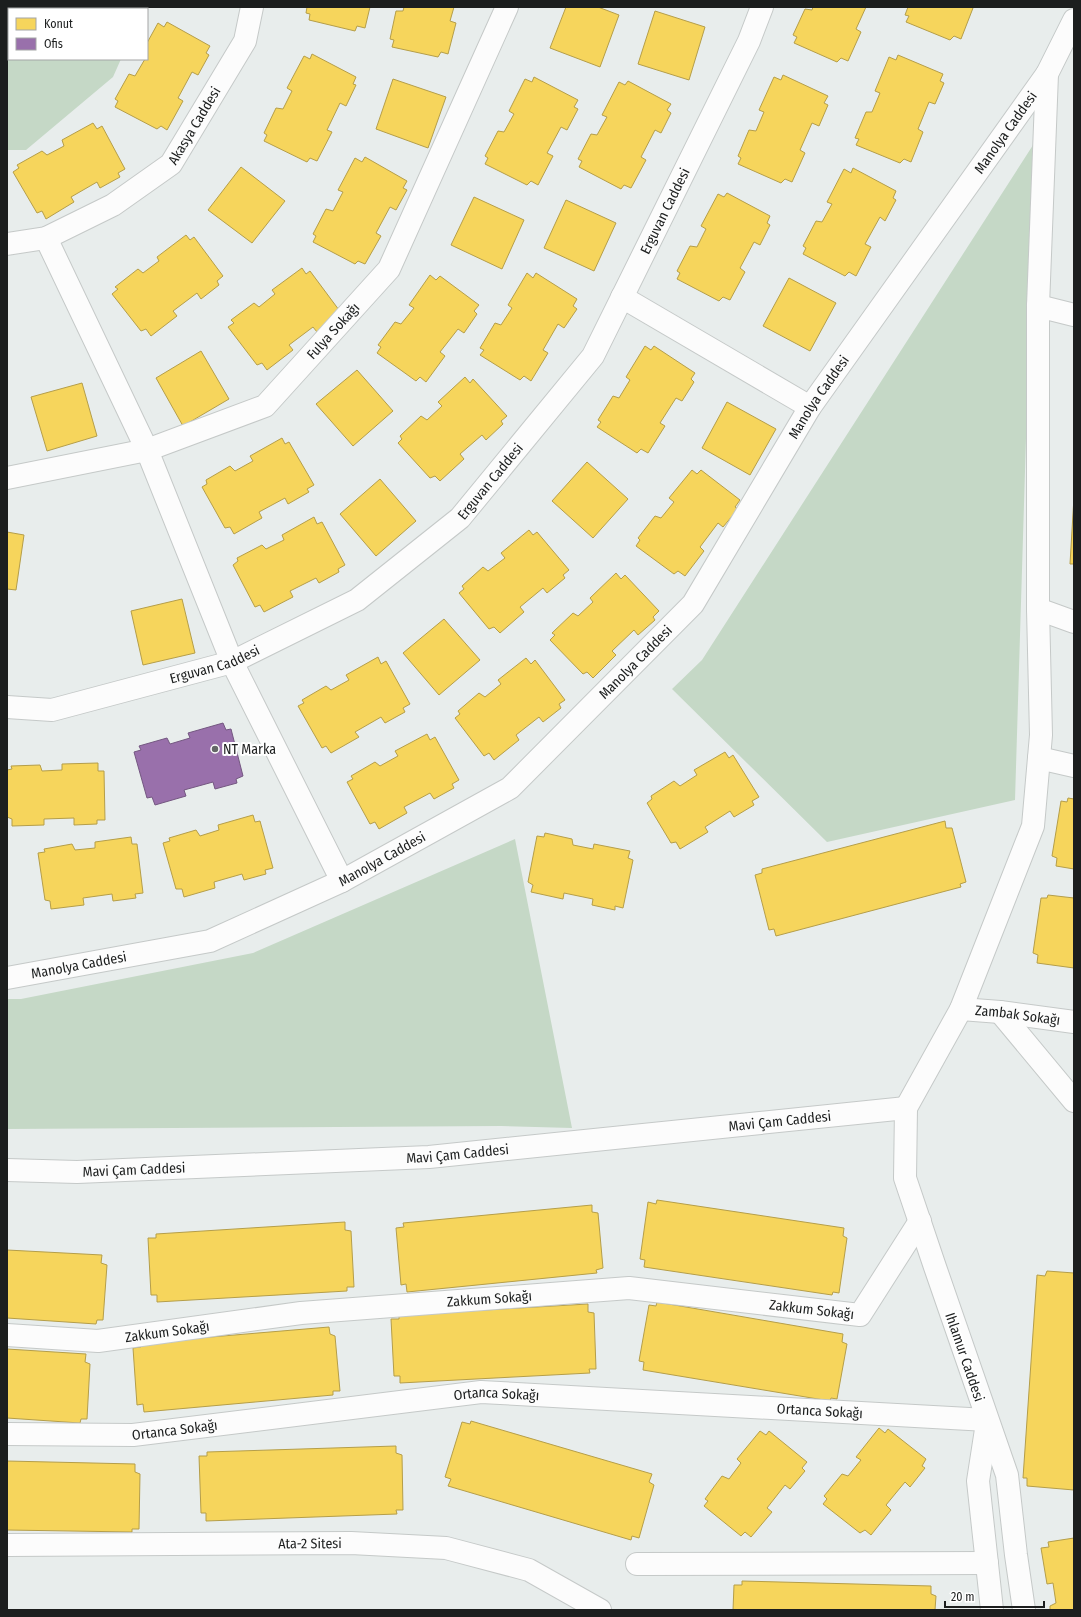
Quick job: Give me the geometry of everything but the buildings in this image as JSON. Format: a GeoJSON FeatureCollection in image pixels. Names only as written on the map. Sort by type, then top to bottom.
{"type":"FeatureCollection","features":[{"type":"Feature","properties":{"kind":"street","name":"Akasya Caddesi"},"geometry":{"type":"LineString","coordinates":[[7,244],[46,238],[113,205],[172,164],[245,41],[252,7]]}},
{"type":"Feature","properties":{"kind":"street","name":"Fulya Sokağı"},"geometry":{"type":"LineString","coordinates":[[7,478],[147,450],[265,406],[390,269],[507,7]]}},
{"type":"Feature","properties":{"kind":"street","name":"Erguvan Caddesi"},"geometry":{"type":"LineString","coordinates":[[7,707],[52,710],[232,662],[357,600],[460,518],[593,356],[749,41],[762,7]]}},
{"type":"Feature","properties":{"kind":"street","name":"Manolya Caddesi"},"geometry":{"type":"LineString","coordinates":[[7,978],[210,941],[342,881],[510,788],[693,604],[810,407],[1047,74],[1074,20]]}},
{"type":"Feature","properties":{"kind":"street"},"geometry":{"type":"LineString","coordinates":[[906,1108],[961,1009],[1033,826],[1041,735],[1038,609],[1038,306],[1047,74]]}},
{"type":"Feature","properties":{"kind":"street"},"geometry":{"type":"LineString","coordinates":[[46,238],[147,450],[232,662],[342,881]]}},
{"type":"Feature","properties":{"kind":"street"},"geometry":{"type":"LineString","coordinates":[[622,297],[810,407]]}},
{"type":"Feature","properties":{"kind":"street"},"geometry":{"type":"LineString","coordinates":[[1038,306],[1074,315]]}},
{"type":"Feature","properties":{"kind":"street"},"geometry":{"type":"LineString","coordinates":[[1038,609],[1074,622]]}},
{"type":"Feature","properties":{"kind":"street"},"geometry":{"type":"LineString","coordinates":[[1039,758],[1074,766]]}},
{"type":"Feature","properties":{"kind":"street","name":"Zambak Sokağı"},"geometry":{"type":"LineString","coordinates":[[961,1009],[1000,1012],[1074,1022]]}},
{"type":"Feature","properties":{"kind":"street"},"geometry":{"type":"LineString","coordinates":[[1000,1012],[1074,1101]]}},
{"type":"Feature","properties":{"kind":"street","name":"Mavi Çam Caddesi"},"geometry":{"type":"LineString","coordinates":[[7,1170],[77,1172],[429,1157],[906,1108]]}},
{"type":"Feature","properties":{"kind":"street","name":"Ihlamur Caddesi"},"geometry":{"type":"LineString","coordinates":[[906,1108],[905,1178],[987,1420],[978,1480],[992,1610]]}},
{"type":"Feature","properties":{"kind":"street","name":"Zakkum Sokağı"},"geometry":{"type":"LineString","coordinates":[[7,1335],[98,1341],[301,1314],[629,1288],[860,1315],[920,1221]]}},
{"type":"Feature","properties":{"kind":"street","name":"Ortanca Sokağı"},"geometry":{"type":"LineString","coordinates":[[7,1434],[133,1436],[481,1392],[987,1420]]}},
{"type":"Feature","properties":{"kind":"street"},"geometry":{"type":"LineString","coordinates":[[987,1420],[1007,1475],[1024,1610]]}},
{"type":"Feature","properties":{"kind":"street","name":"Ata-2 Sitesi"},"geometry":{"type":"LineString","coordinates":[[7,1545],[351,1543],[446,1548],[529,1570],[600,1610]]}},
{"type":"Feature","properties":{"kind":"street"},"geometry":{"type":"LineString","coordinates":[[637,1564],[987,1563]]}},
{"type":"Feature","properties":{"kind":"green space"},"geometry":{"type":"Polygon","coordinates":[[[7,7],[142,7],[8,8],[8,60],[121,60],[113,77],[26,150],[7,150],[7,7]]]}},
{"type":"Feature","properties":{"kind":"green space"},"geometry":{"type":"Polygon","coordinates":[[[1035,142],[1015,800],[827,842],[672,689],[702,660],[1035,142]]]}},
{"type":"Feature","properties":{"kind":"green space"},"geometry":{"type":"Polygon","coordinates":[[[515,839],[572,1128],[501,1126],[7,1129],[7,999],[21,999],[253,953],[515,839]]]}},
{"type":"Feature","properties":{"kind":"place","name":"NT Marka"},"geometry":{"type":"Point","coordinates":[215,749]}}]}
